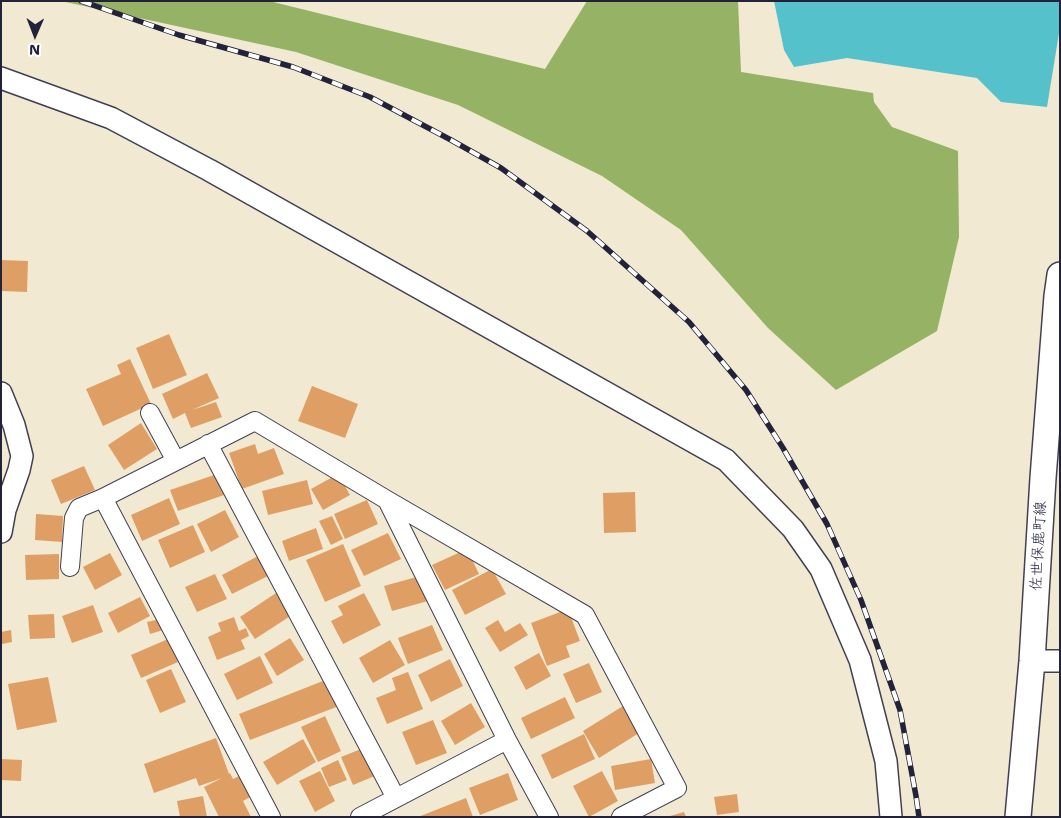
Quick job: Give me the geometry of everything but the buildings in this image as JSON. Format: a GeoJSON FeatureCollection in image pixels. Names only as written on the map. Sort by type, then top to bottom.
{"type":"FeatureCollection","features":[{"type":"Feature","properties":{"kind":"main road","name":"佐世保鹿町線"},"geometry":{"type":"LineString","coordinates":[[1018,817],[1032,661],[1043,478],[1060,275]]}},
{"type":"Feature","properties":{"kind":"street"},"geometry":{"type":"LineString","coordinates":[[1,78],[111,118],[434,295],[726,460],[793,529],[821,569],[860,660],[886,761],[891,817]]}},
{"type":"Feature","properties":{"kind":"street"},"geometry":{"type":"LineString","coordinates":[[1,394],[14,425],[22,456],[5,510],[1,532]]}},
{"type":"Feature","properties":{"kind":"street"},"geometry":{"type":"LineString","coordinates":[[150,412],[176,461]]}},
{"type":"Feature","properties":{"kind":"street"},"geometry":{"type":"LineString","coordinates":[[70,567],[74,518],[79,508],[103,498],[255,421],[585,615],[677,788],[621,817]]}},
{"type":"Feature","properties":{"kind":"street"},"geometry":{"type":"LineString","coordinates":[[208,444],[396,798]]}},
{"type":"Feature","properties":{"kind":"street"},"geometry":{"type":"LineString","coordinates":[[103,498],[270,817]]}},
{"type":"Feature","properties":{"kind":"street"},"geometry":{"type":"LineString","coordinates":[[387,500],[507,740],[548,817]]}},
{"type":"Feature","properties":{"kind":"street"},"geometry":{"type":"LineString","coordinates":[[1032,661],[1060,661]]}},
{"type":"Feature","properties":{"kind":"street"},"geometry":{"type":"LineString","coordinates":[[360,817],[507,740]]}},
{"type":"Feature","properties":{"kind":"green space"},"geometry":{"type":"Polygon","coordinates":[[[61,1],[269,1],[545,69],[587,1],[738,1],[741,72],[873,93],[874,102],[892,127],[958,151],[959,237],[937,331],[836,390],[768,328],[681,230],[602,176],[458,105],[296,52],[61,1]]]}},
{"type":"Feature","properties":{"kind":"water"},"geometry":{"type":"Polygon","coordinates":[[[774,1],[1060,1],[1060,27],[1047,107],[1001,102],[977,78],[847,58],[794,67],[784,50],[774,1]]]}},
{"type":"Feature","properties":{"kind":"railway"},"geometry":{"type":"LineString","coordinates":[[81,1],[179,35],[293,67],[370,97],[501,168],[587,231],[689,322],[746,390],[783,448],[827,524],[861,600],[900,710],[919,817]]}}]}
